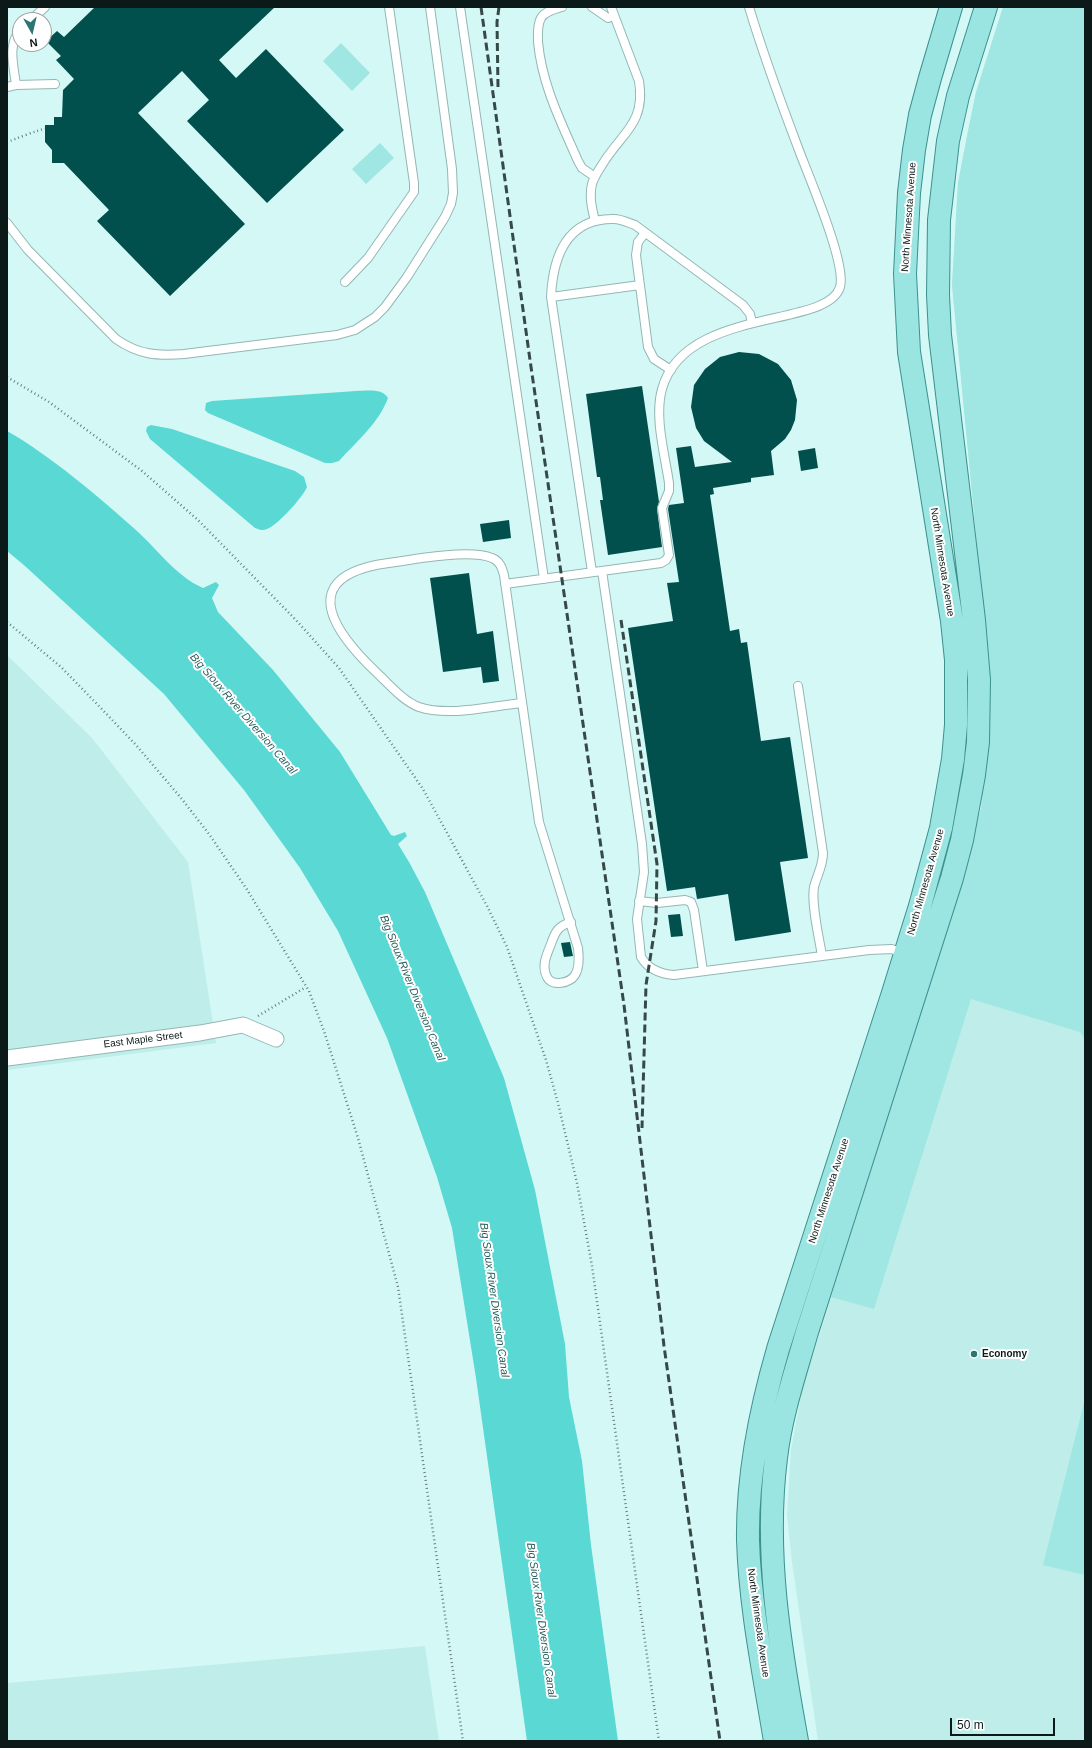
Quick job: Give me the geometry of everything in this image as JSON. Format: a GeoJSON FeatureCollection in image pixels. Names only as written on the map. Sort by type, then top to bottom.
{"type":"FeatureCollection","features":[{"type":"Feature","properties":{"kind":"main road","name":"North Minnesota Avenue"},"geometry":{"type":"LineString","coordinates":[[775,1741],[753,1606],[750,1574],[748,1539],[754,1451],[769,1380],[778,1349],[924,893],[941,828],[952,766],[956,725],[956,660],[952,621],[909,352],[904,274],[909,193],[920,115],[951,7]]}},
{"type":"Feature","properties":{"kind":"main road","name":"North Minnesota Avenue"},"geometry":{"type":"LineString","coordinates":[[798,1741],[792,1714],[779,1628],[771,1528],[776,1459],[781,1426],[791,1385],[807,1332],[952,878],[962,840],[974,775],[979,709],[977,653],[940,335],[938,258],[939,220],[948,141],[958,96],[986,7]]}},
{"type":"Feature","properties":{"kind":"street"},"geometry":{"type":"LineString","coordinates":[[243,1025],[276,1039]]}},
{"type":"Feature","properties":{"kind":"street","name":"East Maple Street"},"geometry":{"type":"LineString","coordinates":[[7,1058],[192,1034],[243,1025]]}},
{"type":"Feature","properties":{"kind":"lane"},"geometry":{"type":"LineString","coordinates":[[345,282],[368,258],[414,192],[414,183],[389,7]]}},
{"type":"Feature","properties":{"kind":"lane"},"geometry":{"type":"LineString","coordinates":[[7,223],[39,261],[116,339],[130,349],[147,354],[167,356],[337,335],[355,330],[385,307],[407,277],[445,217],[450,204],[452,193],[452,170],[430,7]]}},
{"type":"Feature","properties":{"kind":"lane"},"geometry":{"type":"LineString","coordinates":[[460,7],[544,579]]}},
{"type":"Feature","properties":{"kind":"lane"},"geometry":{"type":"LineString","coordinates":[[562,7],[548,12],[542,16],[539,22],[538,30],[540,61],[554,105],[578,161],[582,168],[595,177]]}},
{"type":"Feature","properties":{"kind":"lane"},"geometry":{"type":"LineString","coordinates":[[592,7],[608,18],[614,16]]}},
{"type":"Feature","properties":{"kind":"lane"},"geometry":{"type":"LineString","coordinates":[[595,221],[591,195],[595,177],[605,159],[631,127],[638,114],[641,93],[639,81],[611,7]]}},
{"type":"Feature","properties":{"kind":"lane"},"geometry":{"type":"LineString","coordinates":[[505,584],[602,571],[666,560],[669,555],[662,508],[669,491],[669,483],[661,429],[660,403],[662,389],[671,370],[684,353],[699,343],[722,332],[806,310],[828,302],[837,295],[842,277],[833,241],[764,56],[749,7]]}},
{"type":"Feature","properties":{"kind":"lane"},"geometry":{"type":"LineString","coordinates":[[12,52],[16,85]]}},
{"type":"Feature","properties":{"kind":"lane"},"geometry":{"type":"LineString","coordinates":[[7,87],[16,85],[55,84]]}},
{"type":"Feature","properties":{"kind":"lane"},"geometry":{"type":"LineString","coordinates":[[592,572],[551,297],[552,277],[557,258],[566,241],[580,226],[595,221],[616,219],[635,225],[743,305],[750,314],[752,323]]}},
{"type":"Feature","properties":{"kind":"lane"},"geometry":{"type":"LineString","coordinates":[[645,233],[638,242],[636,249],[648,347],[654,359],[671,370]]}},
{"type":"Feature","properties":{"kind":"lane"},"geometry":{"type":"LineString","coordinates":[[551,297],[640,285]]}},
{"type":"Feature","properties":{"kind":"lane"},"geometry":{"type":"LineString","coordinates":[[522,703],[449,711],[432,710],[418,706],[402,697],[361,658],[337,627],[332,613],[332,589],[339,581],[364,568],[376,565],[462,554],[476,554],[493,558],[499,562],[504,575],[539,822],[570,922],[578,948],[578,966],[576,974],[570,980],[557,983],[550,981],[547,977],[544,965],[555,932],[560,927],[570,922]]}},
{"type":"Feature","properties":{"kind":"lane"},"geometry":{"type":"LineString","coordinates":[[602,571],[642,844],[644,872],[637,919],[641,956],[644,961],[656,971],[665,974],[703,971],[884,949],[900,951],[905,954]]}},
{"type":"Feature","properties":{"kind":"lane"},"geometry":{"type":"LineString","coordinates":[[798,686],[823,853],[821,868],[814,887],[814,900],[822,956]]}},
{"type":"Feature","properties":{"kind":"lane"},"geometry":{"type":"LineString","coordinates":[[639,901],[657,903],[684,900],[691,902],[694,910],[703,971]]}},
{"type":"Feature","properties":{"kind":"path"},"geometry":{"type":"LineString","coordinates":[[7,142],[36,133],[41,129],[45,129]]}},
{"type":"Feature","properties":{"kind":"path"},"geometry":{"type":"LineString","coordinates":[[7,377],[49,402],[142,471],[198,520],[300,625],[339,668],[423,788],[456,847],[507,947],[546,1060],[577,1183],[592,1266],[660,1741]]}},
{"type":"Feature","properties":{"kind":"path"},"geometry":{"type":"LineString","coordinates":[[7,622],[61,667],[136,745],[181,798],[209,834],[246,888],[309,991],[324,1031],[358,1138],[398,1288],[463,1741]]}},
{"type":"Feature","properties":{"kind":"path"},"geometry":{"type":"LineString","coordinates":[[243,1025],[306,987]]}},
{"type":"Feature","properties":{"kind":"shaded area"},"geometry":{"type":"Polygon","coordinates":[[[1003,7],[1085,7],[1085,1741],[818,1741],[792,1562],[787,1515],[791,1450],[802,1390],[960,886],[981,808],[985,763],[984,618],[952,285],[958,183],[976,92],[1003,7]]]}},
{"type":"Feature","properties":{"kind":"shaded area"},"geometry":{"type":"Polygon","coordinates":[[[1003,7],[1085,7],[1085,1039],[1080,1032],[971,999],[874,1309],[831,1297],[960,886],[981,808],[985,763],[984,618],[952,285],[958,183],[976,92],[1003,7]]]}},
{"type":"Feature","properties":{"kind":"shaded area"},"geometry":{"type":"Polygon","coordinates":[[[341,43],[370,73],[352,91],[323,61],[341,43]]]}},
{"type":"Feature","properties":{"kind":"shaded area"},"geometry":{"type":"Polygon","coordinates":[[[380,143],[394,158],[366,184],[352,169],[380,143]]]}},
{"type":"Feature","properties":{"kind":"shaded area"},"geometry":{"type":"Polygon","coordinates":[[[7,655],[92,738],[188,862],[216,1043],[7,1070],[7,655]]]}},
{"type":"Feature","properties":{"kind":"shaded area"},"geometry":{"type":"Polygon","coordinates":[[[1085,1399],[1085,1575],[1043,1565],[1085,1399]]]}},
{"type":"Feature","properties":{"kind":"shaded area"},"geometry":{"type":"Polygon","coordinates":[[[425,1646],[439,1741],[7,1741],[7,1683],[425,1646]]]}},
{"type":"Feature","properties":{"kind":"water"},"geometry":{"type":"Polygon","coordinates":[[[356,391],[378,391],[388,398],[373,424],[339,461],[332,463],[325,463],[208,413],[205,410],[206,403],[212,401],[356,391]]]}},
{"type":"Feature","properties":{"kind":"water"},"geometry":{"type":"Polygon","coordinates":[[[151,425],[172,429],[295,471],[304,477],[307,487],[305,492],[283,517],[272,526],[266,530],[255,528],[150,439],[146,431],[147,427],[151,425]]]}},
{"type":"Feature","properties":{"kind":"water","name":"Big Sioux River Diversion Canal"},"geometry":{"type":"Polygon","coordinates":[[[7,431],[41,452],[91,491],[145,538],[184,577],[203,588],[216,582],[219,585],[212,598],[218,612],[273,670],[340,752],[391,835],[394,836],[405,832],[407,836],[398,844],[425,892],[504,1078],[535,1190],[565,1344],[569,1397],[582,1461],[591,1545],[618,1741],[527,1741],[476,1378],[452,1228],[437,1177],[387,1038],[338,931],[300,868],[244,790],[164,694],[7,551],[7,431]]]}},
{"type":"Feature","properties":{"kind":"building"},"geometry":{"type":"Polygon","coordinates":[[[95,7],[275,7],[219,60],[236,78],[266,49],[344,130],[267,203],[187,121],[209,100],[182,71],[138,113],[245,224],[170,296],[97,221],[109,210],[64,163],[52,163],[52,150],[45,142],[45,125],[54,125],[54,117],[62,117],[63,90],[74,79],[56,60],[61,56],[52,47],[52,36],[57,31],[64,37],[95,7]]]}},
{"type":"Feature","properties":{"kind":"building"},"geometry":{"type":"Polygon","coordinates":[[[739,352],[759,354],[778,364],[791,380],[797,400],[795,420],[791,430],[785,439],[771,451],[774,475],[751,478],[751,482],[713,488],[714,494],[710,495],[730,631],[739,629],[741,643],[747,642],[761,741],[790,737],[808,858],[780,862],[791,932],[735,941],[728,894],[697,899],[695,887],[667,891],[628,628],[673,621],[667,583],[679,582],[668,509],[669,505],[684,503],[676,448],[691,446],[695,467],[732,462],[704,441],[696,428],[691,407],[694,385],[705,369],[720,357],[739,352]]]}},
{"type":"Feature","properties":{"kind":"building"},"geometry":{"type":"Polygon","coordinates":[[[642,386],[659,502],[657,509],[662,547],[608,555],[600,500],[603,500],[600,477],[597,477],[586,394],[642,386]]]}},
{"type":"Feature","properties":{"kind":"building"},"geometry":{"type":"Polygon","coordinates":[[[815,448],[818,468],[801,471],[798,451],[815,448]]]}},
{"type":"Feature","properties":{"kind":"building"},"geometry":{"type":"Polygon","coordinates":[[[509,520],[511,538],[483,542],[480,524],[509,520]]]}},
{"type":"Feature","properties":{"kind":"building"},"geometry":{"type":"Polygon","coordinates":[[[469,573],[477,634],[493,631],[499,681],[483,683],[481,667],[443,672],[430,578],[469,573]]]}},
{"type":"Feature","properties":{"kind":"building"},"geometry":{"type":"Polygon","coordinates":[[[680,914],[683,936],[671,937],[668,915],[680,914]]]}},
{"type":"Feature","properties":{"kind":"building"},"geometry":{"type":"Polygon","coordinates":[[[570,942],[573,956],[564,957],[561,943],[570,942]]]}},
{"type":"Feature","properties":{"kind":"railway"},"geometry":{"type":"LineString","coordinates":[[481,7],[530,360],[624,1005],[664,1346],[720,1741]]}},
{"type":"Feature","properties":{"kind":"railway"},"geometry":{"type":"LineString","coordinates":[[498,87],[497,22],[499,7]]}},
{"type":"Feature","properties":{"kind":"railway"},"geometry":{"type":"LineString","coordinates":[[621,620],[657,864],[656,921],[646,985],[642,1128]]}},
{"type":"Feature","properties":{"kind":"place","name":"Economy"},"geometry":{"type":"Point","coordinates":[974,1354]}}]}
